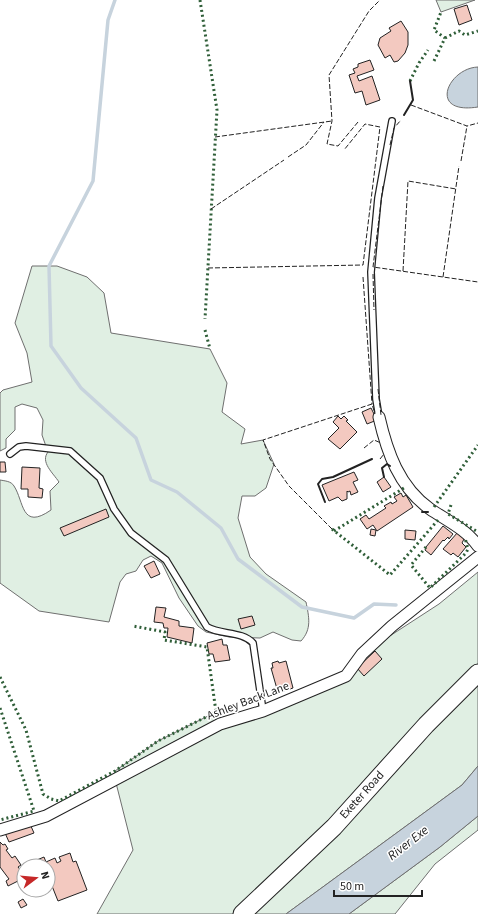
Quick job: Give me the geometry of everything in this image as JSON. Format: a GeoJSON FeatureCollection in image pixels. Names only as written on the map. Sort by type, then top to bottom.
{"type":"FeatureCollection","features":[{"type":"Feature","properties":{"kind":"main road","name":"Exeter Road"},"geometry":{"type":"LineString","coordinates":[[242,914],[334,827],[426,725],[478,673]]}},
{"type":"Feature","properties":{"kind":"street"},"geometry":{"type":"LineString","coordinates":[[379,417],[389,455],[407,487],[421,502],[466,533],[478,546]]}},
{"type":"Feature","properties":{"kind":"street","name":"Ashley Back Lane"},"geometry":{"type":"LineString","coordinates":[[0,830],[46,816],[220,724],[263,711],[346,676],[362,654],[392,626],[478,557]]}},
{"type":"Feature","properties":{"kind":"lane"},"geometry":{"type":"LineString","coordinates":[[379,417],[376,399],[371,272],[378,198],[392,121]]}},
{"type":"Feature","properties":{"kind":"lane"},"geometry":{"type":"LineString","coordinates":[[10,454],[19,447],[26,446],[70,451],[100,478],[114,509],[131,533],[166,560],[207,627],[215,632],[248,637],[253,643],[263,711]]}},
{"type":"Feature","properties":{"kind":"green space"},"geometry":{"type":"Polygon","coordinates":[[[436,0],[475,0],[441,12],[436,0]]]}},
{"type":"Feature","properties":{"kind":"green space"},"geometry":{"type":"Polygon","coordinates":[[[32,266],[57,266],[87,277],[104,293],[111,333],[210,349],[227,383],[222,412],[245,429],[241,444],[263,440],[274,464],[266,488],[255,496],[242,496],[238,518],[250,557],[266,574],[306,602],[309,623],[307,632],[301,641],[292,640],[273,632],[260,638],[229,637],[206,632],[198,626],[179,598],[162,563],[151,556],[143,560],[136,571],[126,574],[120,582],[109,622],[39,611],[0,583],[0,480],[13,484],[25,512],[29,516],[34,517],[41,516],[51,510],[50,491],[59,482],[46,464],[46,456],[48,452],[42,435],[43,420],[37,408],[22,404],[15,407],[15,430],[6,439],[6,448],[0,451],[0,393],[3,390],[32,382],[27,353],[15,323],[32,266]]]}},
{"type":"Feature","properties":{"kind":"green space"},"geometry":{"type":"Polygon","coordinates":[[[478,572],[478,766],[462,785],[286,914],[97,914],[133,850],[115,779],[115,771],[158,741],[216,712],[220,724],[346,676],[362,654],[439,604],[478,572]]]}},
{"type":"Feature","properties":{"kind":"green space"},"geometry":{"type":"Polygon","coordinates":[[[478,816],[478,830],[435,864],[395,914],[349,914],[440,847],[478,816]]]}},
{"type":"Feature","properties":{"kind":"water"},"geometry":{"type":"Polygon","coordinates":[[[478,67],[478,107],[462,108],[452,104],[448,98],[448,90],[451,82],[467,69],[478,67]]]}},
{"type":"Feature","properties":{"kind":"water","name":"River Exe"},"geometry":{"type":"Polygon","coordinates":[[[478,766],[478,816],[440,847],[349,914],[286,914],[462,785],[478,766]]]}},
{"type":"Feature","properties":{"kind":"building"},"geometry":{"type":"Polygon","coordinates":[[[467,5],[472,20],[459,25],[454,9],[467,5]]]}},
{"type":"Feature","properties":{"kind":"building"},"geometry":{"type":"Polygon","coordinates":[[[401,21],[408,32],[408,45],[405,53],[398,61],[394,62],[390,55],[385,58],[378,45],[380,38],[391,31],[389,28],[401,21]]]}},
{"type":"Feature","properties":{"kind":"building"},"geometry":{"type":"Polygon","coordinates":[[[370,60],[374,70],[357,76],[359,81],[372,76],[380,100],[366,105],[362,91],[355,93],[349,75],[355,73],[353,69],[358,67],[358,64],[370,60]]]}},
{"type":"Feature","properties":{"kind":"building"},"geometry":{"type":"Polygon","coordinates":[[[371,408],[377,420],[367,424],[362,412],[371,408]]]}},
{"type":"Feature","properties":{"kind":"building"},"geometry":{"type":"Polygon","coordinates":[[[338,416],[341,419],[344,416],[348,420],[346,421],[357,432],[340,449],[328,439],[339,428],[333,422],[338,416]]]}},
{"type":"Feature","properties":{"kind":"building"},"geometry":{"type":"Polygon","coordinates":[[[0,462],[5,462],[6,472],[0,472],[0,462]]]}},
{"type":"Feature","properties":{"kind":"building"},"geometry":{"type":"Polygon","coordinates":[[[22,467],[40,468],[39,488],[43,489],[42,498],[28,497],[28,489],[21,489],[22,467]]]}},
{"type":"Feature","properties":{"kind":"building"},"geometry":{"type":"Polygon","coordinates":[[[354,472],[358,480],[353,482],[358,492],[351,495],[350,491],[347,491],[347,499],[342,501],[338,497],[329,501],[322,485],[354,472]]]}},
{"type":"Feature","properties":{"kind":"building"},"geometry":{"type":"Polygon","coordinates":[[[384,477],[391,487],[383,492],[377,482],[384,477]]]}},
{"type":"Feature","properties":{"kind":"building"},"geometry":{"type":"Polygon","coordinates":[[[401,493],[403,497],[406,495],[413,507],[377,531],[373,525],[367,529],[360,519],[366,515],[369,519],[386,508],[384,506],[391,502],[392,504],[397,501],[394,497],[401,493]]]}},
{"type":"Feature","properties":{"kind":"building"},"geometry":{"type":"Polygon","coordinates":[[[106,509],[109,517],[64,536],[60,528],[106,509]]]}},
{"type":"Feature","properties":{"kind":"building"},"geometry":{"type":"Polygon","coordinates":[[[443,526],[453,534],[449,539],[448,537],[444,541],[443,540],[431,555],[425,550],[426,547],[443,526]]]}},
{"type":"Feature","properties":{"kind":"building"},"geometry":{"type":"Polygon","coordinates":[[[371,529],[376,530],[375,536],[370,535],[371,529]]]}},
{"type":"Feature","properties":{"kind":"building"},"geometry":{"type":"Polygon","coordinates":[[[405,530],[416,531],[415,540],[405,539],[405,530]]]}},
{"type":"Feature","properties":{"kind":"building"},"geometry":{"type":"Polygon","coordinates":[[[458,532],[465,537],[462,543],[466,547],[458,557],[453,553],[451,555],[443,549],[458,532]]]}},
{"type":"Feature","properties":{"kind":"building"},"geometry":{"type":"Polygon","coordinates":[[[154,561],[160,574],[151,578],[144,566],[154,561]]]}},
{"type":"Feature","properties":{"kind":"building"},"geometry":{"type":"Polygon","coordinates":[[[156,607],[166,608],[164,617],[179,621],[179,626],[194,628],[192,643],[167,637],[168,628],[164,628],[163,623],[154,622],[156,607]]]}},
{"type":"Feature","properties":{"kind":"building"},"geometry":{"type":"Polygon","coordinates":[[[252,616],[255,625],[241,629],[238,619],[252,616]]]}},
{"type":"Feature","properties":{"kind":"building"},"geometry":{"type":"Polygon","coordinates":[[[222,639],[223,645],[227,645],[230,660],[215,662],[213,654],[209,654],[207,643],[222,639]]]}},
{"type":"Feature","properties":{"kind":"building"},"geometry":{"type":"Polygon","coordinates":[[[375,651],[382,659],[364,676],[357,668],[375,651]]]}},
{"type":"Feature","properties":{"kind":"building"},"geometry":{"type":"Polygon","coordinates":[[[278,661],[279,663],[286,661],[293,688],[284,691],[283,687],[277,689],[271,668],[273,668],[272,663],[278,661]]]}},
{"type":"Feature","properties":{"kind":"building"},"geometry":{"type":"Polygon","coordinates":[[[30,824],[34,833],[9,842],[5,833],[30,824]]]}},
{"type":"Feature","properties":{"kind":"building"},"geometry":{"type":"Polygon","coordinates":[[[0,842],[3,845],[5,844],[8,849],[6,850],[12,858],[15,856],[16,858],[16,882],[8,886],[6,881],[9,879],[0,867],[0,842]]]}},
{"type":"Feature","properties":{"kind":"building"},"geometry":{"type":"Polygon","coordinates":[[[70,853],[73,862],[76,861],[87,890],[58,901],[56,896],[56,860],[57,863],[61,861],[59,857],[70,853]]]}},
{"type":"Feature","properties":{"kind":"building"},"geometry":{"type":"Polygon","coordinates":[[[23,899],[27,905],[21,908],[18,902],[23,899]]]}},
{"type":"Feature","properties":{"kind":"waterway"},"geometry":{"type":"LineString","coordinates":[[115,0],[108,20],[93,181],[49,266],[51,346],[81,388],[136,438],[151,480],[177,492],[221,528],[238,559],[302,607],[354,618],[374,604],[396,605]]}},
{"type":"Feature","properties":{"kind":"hedge"},"geometry":{"type":"LineString","coordinates":[[200,0],[217,110],[205,319]]}},
{"type":"Feature","properties":{"kind":"hedge"},"geometry":{"type":"LineString","coordinates":[[434,61],[445,38],[434,30],[441,12]]}},
{"type":"Feature","properties":{"kind":"hedge"},"geometry":{"type":"LineString","coordinates":[[445,38],[459,31],[465,35],[478,31]]}},
{"type":"Feature","properties":{"kind":"hedge"},"geometry":{"type":"LineString","coordinates":[[410,81],[419,63],[428,50]]}},
{"type":"Feature","properties":{"kind":"hedge"},"geometry":{"type":"LineString","coordinates":[[205,330],[210,349]]}},
{"type":"Feature","properties":{"kind":"hedge"},"geometry":{"type":"LineString","coordinates":[[434,507],[478,445]]}},
{"type":"Feature","properties":{"kind":"hedge"},"geometry":{"type":"LineString","coordinates":[[334,531],[404,488]]}},
{"type":"Feature","properties":{"kind":"hedge"},"geometry":{"type":"LineString","coordinates":[[451,505],[448,514],[478,532]]}},
{"type":"Feature","properties":{"kind":"hedge"},"geometry":{"type":"LineString","coordinates":[[332,529],[390,575],[439,519]]}},
{"type":"Feature","properties":{"kind":"hedge"},"geometry":{"type":"LineString","coordinates":[[426,547],[411,565],[430,588],[466,553],[468,549],[465,538]]}},
{"type":"Feature","properties":{"kind":"hedge"},"geometry":{"type":"LineString","coordinates":[[0,677],[26,730],[43,794],[51,799],[59,801],[115,771],[158,741],[216,712],[207,647],[164,640],[165,632],[133,626]]}},
{"type":"Feature","properties":{"kind":"hedge"},"geometry":{"type":"LineString","coordinates":[[0,708],[34,811],[0,820]]}},
{"type":"Feature","properties":{"kind":"fence"},"geometry":{"type":"LineString","coordinates":[[358,122],[338,146],[327,144],[332,121],[329,75],[369,11],[380,0]]}},
{"type":"Feature","properties":{"kind":"fence"},"geometry":{"type":"LineString","coordinates":[[411,105],[467,126],[478,123]]}},
{"type":"Feature","properties":{"kind":"fence"},"geometry":{"type":"LineString","coordinates":[[390,145],[394,128],[401,120]]}},
{"type":"Feature","properties":{"kind":"fence"},"geometry":{"type":"LineString","coordinates":[[215,137],[332,121]]}},
{"type":"Feature","properties":{"kind":"fence"},"geometry":{"type":"LineString","coordinates":[[288,157],[306,145],[324,122]]}},
{"type":"Feature","properties":{"kind":"fence"},"geometry":{"type":"LineString","coordinates":[[208,268],[363,265],[380,127],[365,124],[344,150]]}},
{"type":"Feature","properties":{"kind":"fence"},"geometry":{"type":"LineString","coordinates":[[461,161],[467,126]]}},
{"type":"Feature","properties":{"kind":"fence"},"geometry":{"type":"LineString","coordinates":[[211,209],[284,160]]}},
{"type":"Feature","properties":{"kind":"fence"},"geometry":{"type":"LineString","coordinates":[[443,277],[459,166]]}},
{"type":"Feature","properties":{"kind":"fence"},"geometry":{"type":"LineString","coordinates":[[403,271],[408,181],[456,189]]}},
{"type":"Feature","properties":{"kind":"fence"},"geometry":{"type":"LineString","coordinates":[[383,186],[373,267],[478,282]]}},
{"type":"Feature","properties":{"kind":"fence"},"geometry":{"type":"LineString","coordinates":[[373,274],[374,310]]}},
{"type":"Feature","properties":{"kind":"fence"},"geometry":{"type":"LineString","coordinates":[[363,277],[372,404]]}},
{"type":"Feature","properties":{"kind":"fence"},"geometry":{"type":"LineString","coordinates":[[378,389],[381,415]]}},
{"type":"Feature","properties":{"kind":"fence"},"geometry":{"type":"LineString","coordinates":[[332,529],[289,486],[270,459],[263,440],[372,404],[375,414]]}},
{"type":"Feature","properties":{"kind":"fence"},"geometry":{"type":"LineString","coordinates":[[364,448],[374,440],[381,443]]}},
{"type":"Feature","properties":{"kind":"fence"},"geometry":{"type":"LineString","coordinates":[[380,459],[384,454]]}},
{"type":"Feature","properties":{"kind":"wall"},"geometry":{"type":"LineString","coordinates":[[404,115],[413,100],[410,81]]}},
{"type":"Feature","properties":{"kind":"wall"},"geometry":{"type":"LineString","coordinates":[[325,502],[318,484],[322,479],[333,477],[372,459]]}},
{"type":"Feature","properties":{"kind":"wall"},"geometry":{"type":"LineString","coordinates":[[384,477],[382,468],[387,464],[390,466]]}},
{"type":"Feature","properties":{"kind":"wall"},"geometry":{"type":"LineString","coordinates":[[422,512],[428,512]]}}]}
